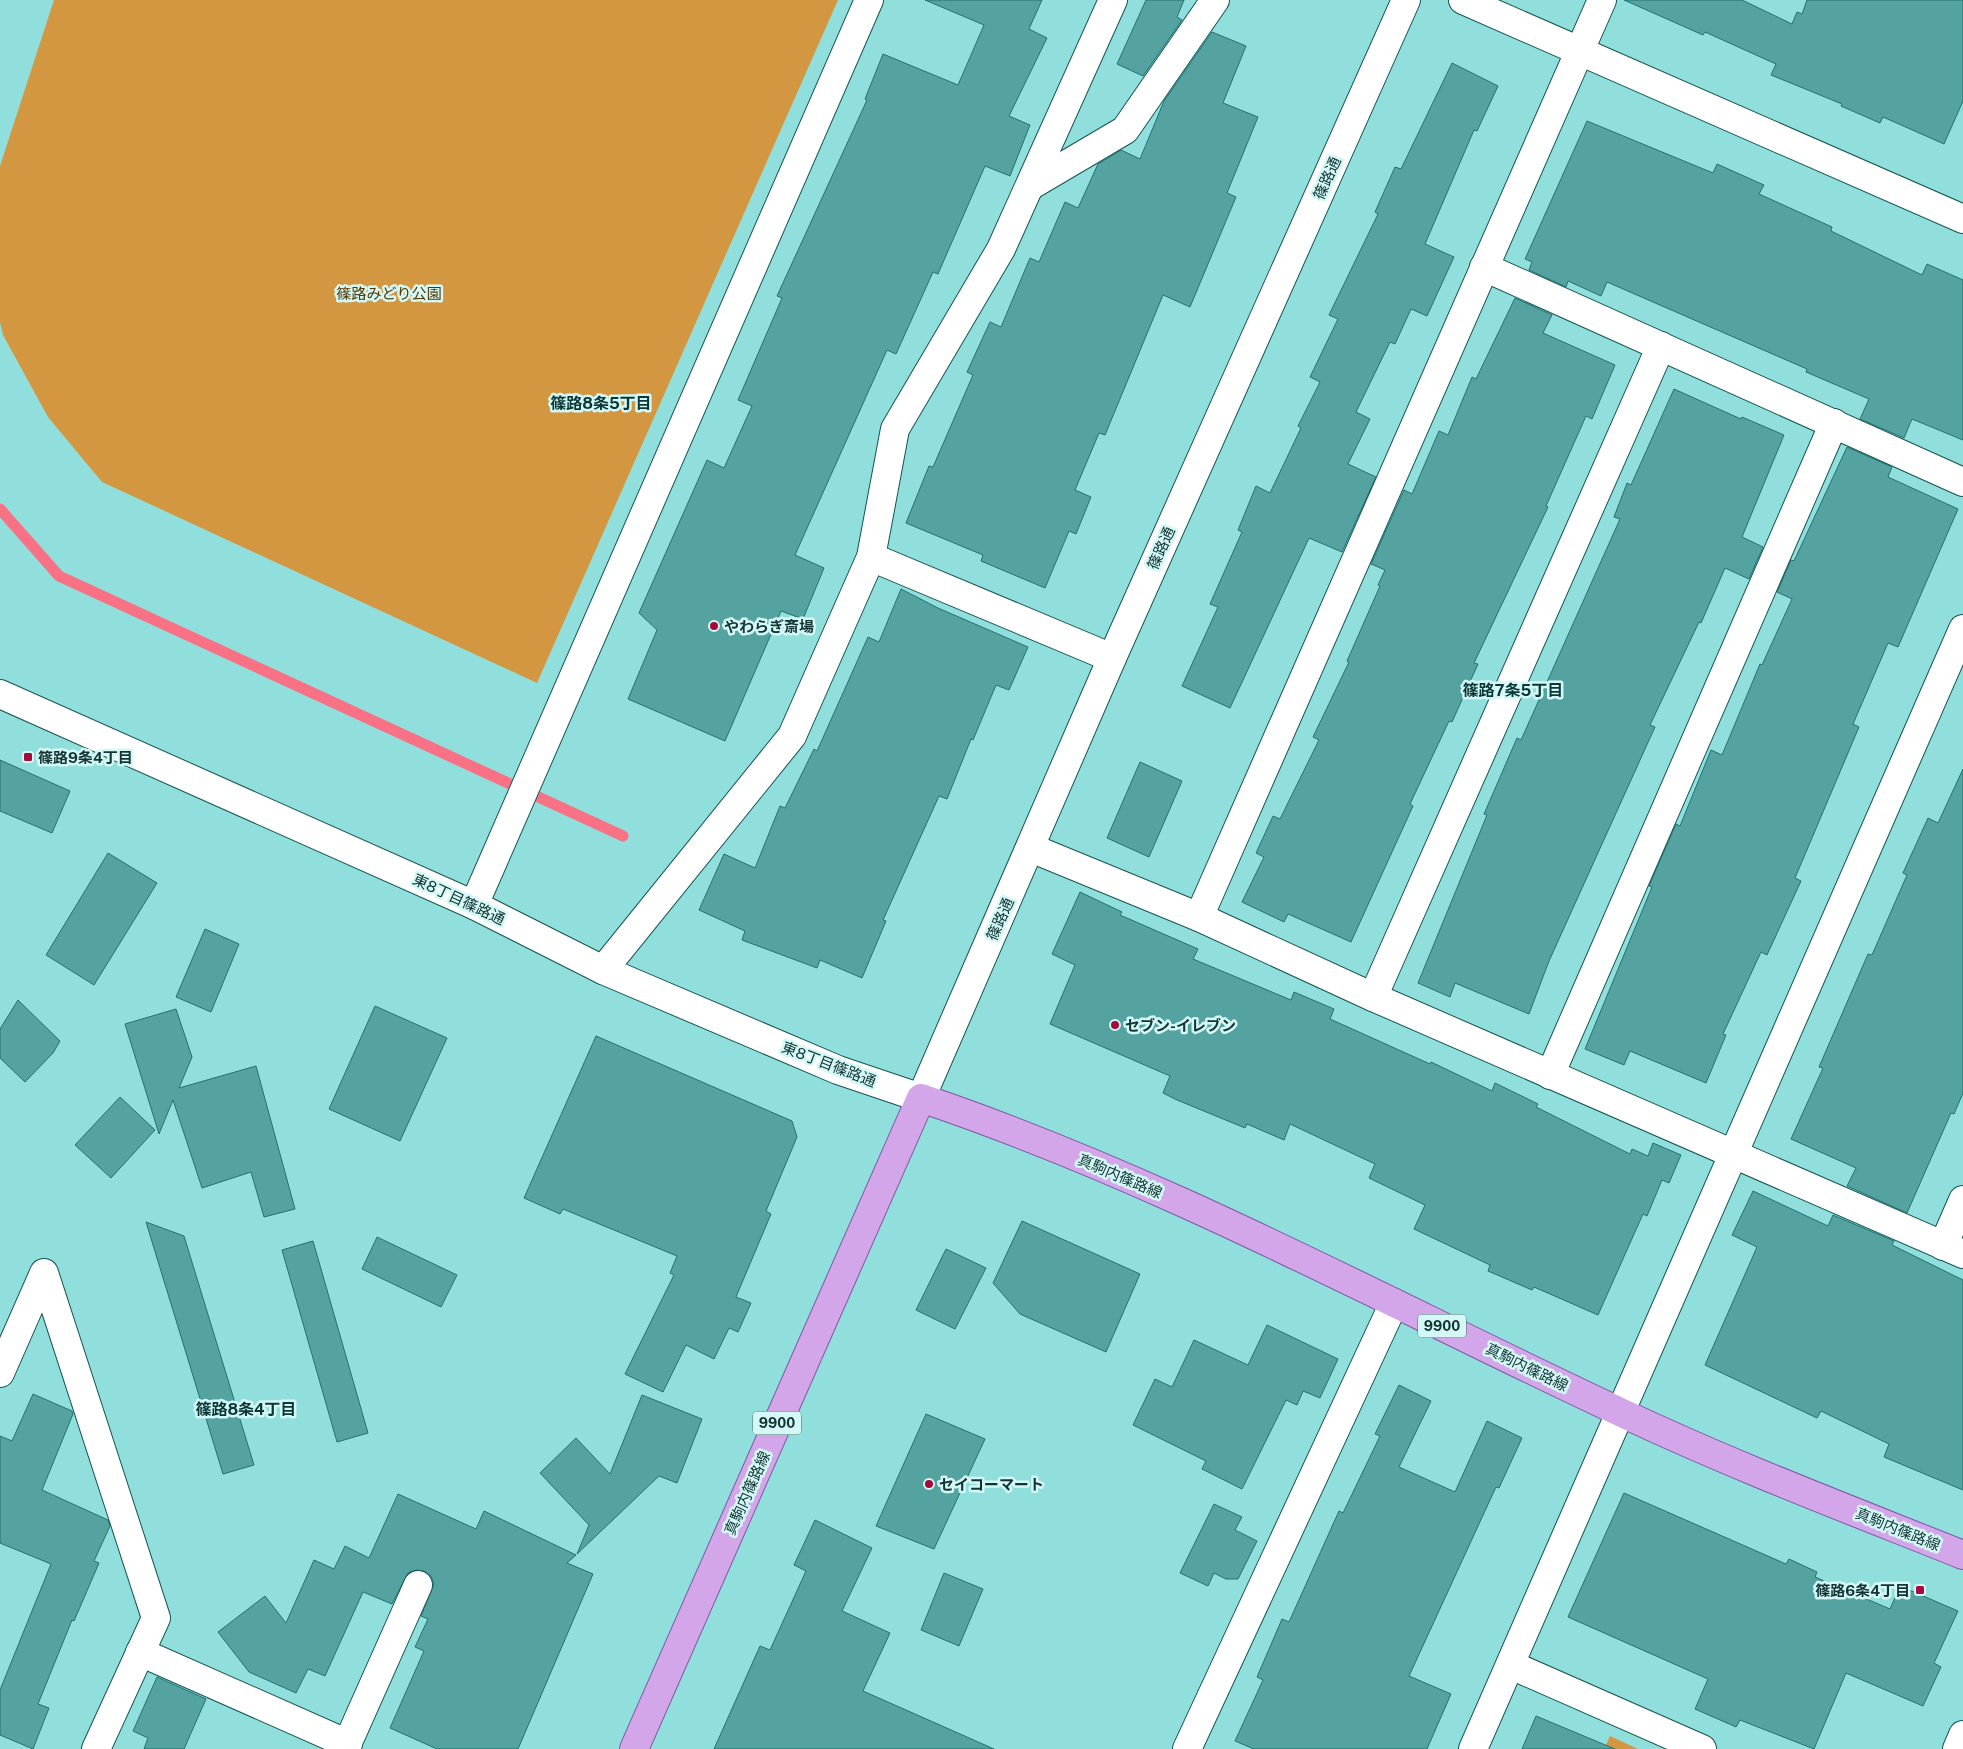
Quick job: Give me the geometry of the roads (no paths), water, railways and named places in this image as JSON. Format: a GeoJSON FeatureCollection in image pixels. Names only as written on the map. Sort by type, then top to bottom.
{"type":"FeatureCollection","features":[{"type":"Feature","properties":{"kind":"main road","name":"真駒内篠路線"},"geometry":{"type":"LineString","coordinates":[[634,1749],[921,1098],[1003,1125],[1276,1244],[1622,1413],[1765,1476],[1963,1555]]}},
{"type":"Feature","properties":{"kind":"street"},"geometry":{"type":"LineString","coordinates":[[474,905],[869,0]]}},
{"type":"Feature","properties":{"kind":"street"},"geometry":{"type":"LineString","coordinates":[[603,970],[792,736],[871,557],[894,429],[1001,249],[1113,0]]}},
{"type":"Feature","properties":{"kind":"street"},"geometry":{"type":"LineString","coordinates":[[1030,186],[1126,130],[1215,0]]}},
{"type":"Feature","properties":{"kind":"street","name":"篠路通"},"geometry":{"type":"LineString","coordinates":[[921,1098],[1112,658],[1406,0]]}},
{"type":"Feature","properties":{"kind":"street"},"geometry":{"type":"LineString","coordinates":[[1463,0],[1580,53],[1963,219]]}},
{"type":"Feature","properties":{"kind":"street"},"geometry":{"type":"LineString","coordinates":[[1199,917],[1602,0]]}},
{"type":"Feature","properties":{"kind":"street"},"geometry":{"type":"LineString","coordinates":[[1484,267],[1963,482]]}},
{"type":"Feature","properties":{"kind":"street"},"geometry":{"type":"LineString","coordinates":[[1373,997],[1662,346]]}},
{"type":"Feature","properties":{"kind":"street"},"geometry":{"type":"LineString","coordinates":[[1550,1075],[1834,423]]}},
{"type":"Feature","properties":{"kind":"street"},"geometry":{"type":"LineString","coordinates":[[871,557],[1112,658]]}},
{"type":"Feature","properties":{"kind":"street"},"geometry":{"type":"LineString","coordinates":[[1473,1749],[1622,1413],[1963,629]]}},
{"type":"Feature","properties":{"kind":"street","name":"東8丁目篠路通"},"geometry":{"type":"LineString","coordinates":[[0,694],[474,905],[603,970],[838,1070],[921,1098]]}},
{"type":"Feature","properties":{"kind":"street"},"geometry":{"type":"LineString","coordinates":[[1031,848],[1199,917],[1373,997],[1953,1250],[1963,1200]]}},
{"type":"Feature","properties":{"kind":"street"},"geometry":{"type":"LineString","coordinates":[[0,1373],[44,1273],[156,1618],[96,1749]]}},
{"type":"Feature","properties":{"kind":"street"},"geometry":{"type":"LineString","coordinates":[[1187,1749],[1394,1303]]}},
{"type":"Feature","properties":{"kind":"street"},"geometry":{"type":"LineString","coordinates":[[140,1652],[346,1746],[418,1585]]}},
{"type":"Feature","properties":{"kind":"street"},"geometry":{"type":"LineString","coordinates":[[1511,1665],[1702,1749]]}},
{"type":"Feature","properties":{"kind":"street"},"geometry":{"type":"LineString","coordinates":[[1957,1749],[1963,1735]]}},
{"type":"Feature","properties":{"kind":"waterway"},"geometry":{"type":"LineString","coordinates":[[0,509],[59,576],[623,836]]}},
{"type":"Feature","properties":{"kind":"place","name":"やわらぎ斎場"},"geometry":{"type":"Point","coordinates":[714,626]}},
{"type":"Feature","properties":{"kind":"place","name":"篠路9条4丁目"},"geometry":{"type":"Point","coordinates":[28,757]}},
{"type":"Feature","properties":{"kind":"place","name":"セブン-イレブン"},"geometry":{"type":"Point","coordinates":[1115,1025]}},
{"type":"Feature","properties":{"kind":"place","name":"セイコーマート"},"geometry":{"type":"Point","coordinates":[929,1484]}},
{"type":"Feature","properties":{"kind":"place","name":"篠路6条4丁目"},"geometry":{"type":"Point","coordinates":[1920,1590]}},
{"type":"Feature","properties":{"kind":"district","name":"篠路8条5丁目"},"geometry":{"type":"Point","coordinates":[601,403]}},
{"type":"Feature","properties":{"kind":"district","name":"篠路7条5丁目"},"geometry":{"type":"Point","coordinates":[1513,690]}},
{"type":"Feature","properties":{"kind":"district","name":"篠路8条4丁目"},"geometry":{"type":"Point","coordinates":[246,1409]}},
{"type":"Feature","properties":{"kind":"park label","name":"篠路みどり公園"},"geometry":{"type":"Point","coordinates":[389,293]}}]}
